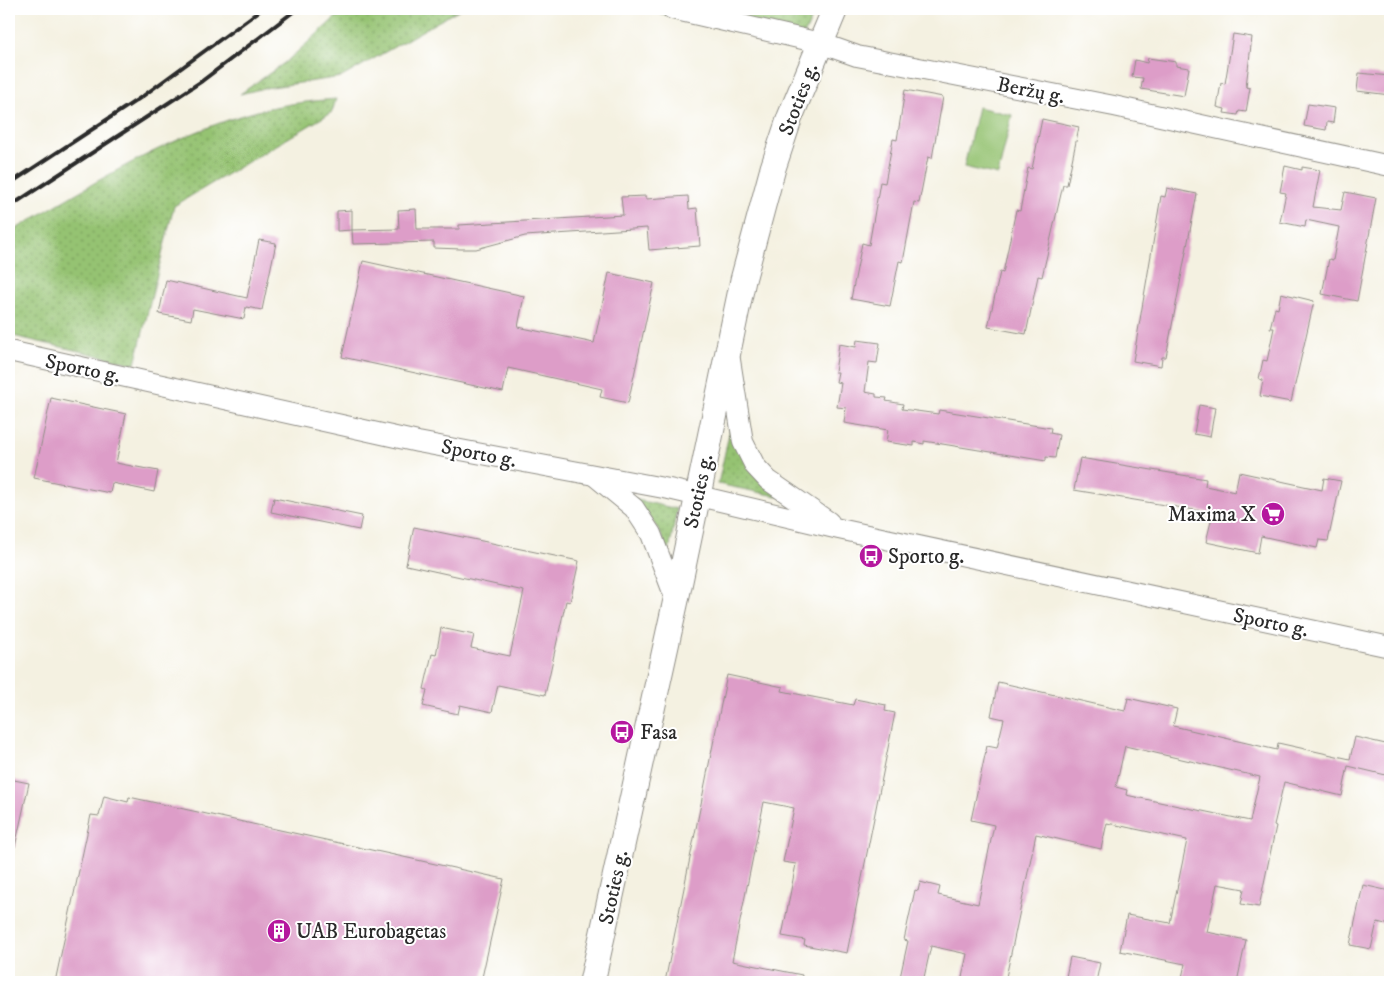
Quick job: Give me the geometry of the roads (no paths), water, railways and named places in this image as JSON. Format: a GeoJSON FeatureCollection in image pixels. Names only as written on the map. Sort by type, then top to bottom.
{"type":"FeatureCollection","features":[{"type":"Feature","properties":{"kind":"main road","name":"Stoties g."},"geometry":{"type":"LineString","coordinates":[[592,982],[676,600],[743,280],[773,168],[790,117],[835,9]]}},
{"type":"Feature","properties":{"kind":"street","name":"Beržų g."},"geometry":{"type":"LineString","coordinates":[[672,9],[820,43],[857,56],[1142,112],[1390,166]]}},
{"type":"Feature","properties":{"kind":"street","name":"Sporto g."},"geometry":{"type":"LineString","coordinates":[[9,351],[418,442],[594,474],[838,529],[1390,647]]}},
{"type":"Feature","properties":{"kind":"street"},"geometry":{"type":"LineString","coordinates":[[728,352],[743,442],[754,466],[768,480],[838,529]]}},
{"type":"Feature","properties":{"kind":"street"},"geometry":{"type":"LineString","coordinates":[[594,474],[634,508],[651,534],[676,600]]}},
{"type":"Feature","properties":{"kind":"railway"},"geometry":{"type":"LineString","coordinates":[[9,184],[143,96],[262,9]]}},
{"type":"Feature","properties":{"kind":"railway"},"geometry":{"type":"LineString","coordinates":[[9,207],[202,81],[297,9]]}},
{"type":"Feature","properties":{"kind":"place","name":"Maxima X"},"geometry":{"type":"Point","coordinates":[1273,514]}},
{"type":"Feature","properties":{"kind":"place","name":"Sporto g."},"geometry":{"type":"Point","coordinates":[871,556]}},
{"type":"Feature","properties":{"kind":"place","name":"Fasa"},"geometry":{"type":"Point","coordinates":[622,732]}},
{"type":"Feature","properties":{"kind":"place","name":"UAB Eurobagetas"},"geometry":{"type":"Point","coordinates":[279,931]}}]}
